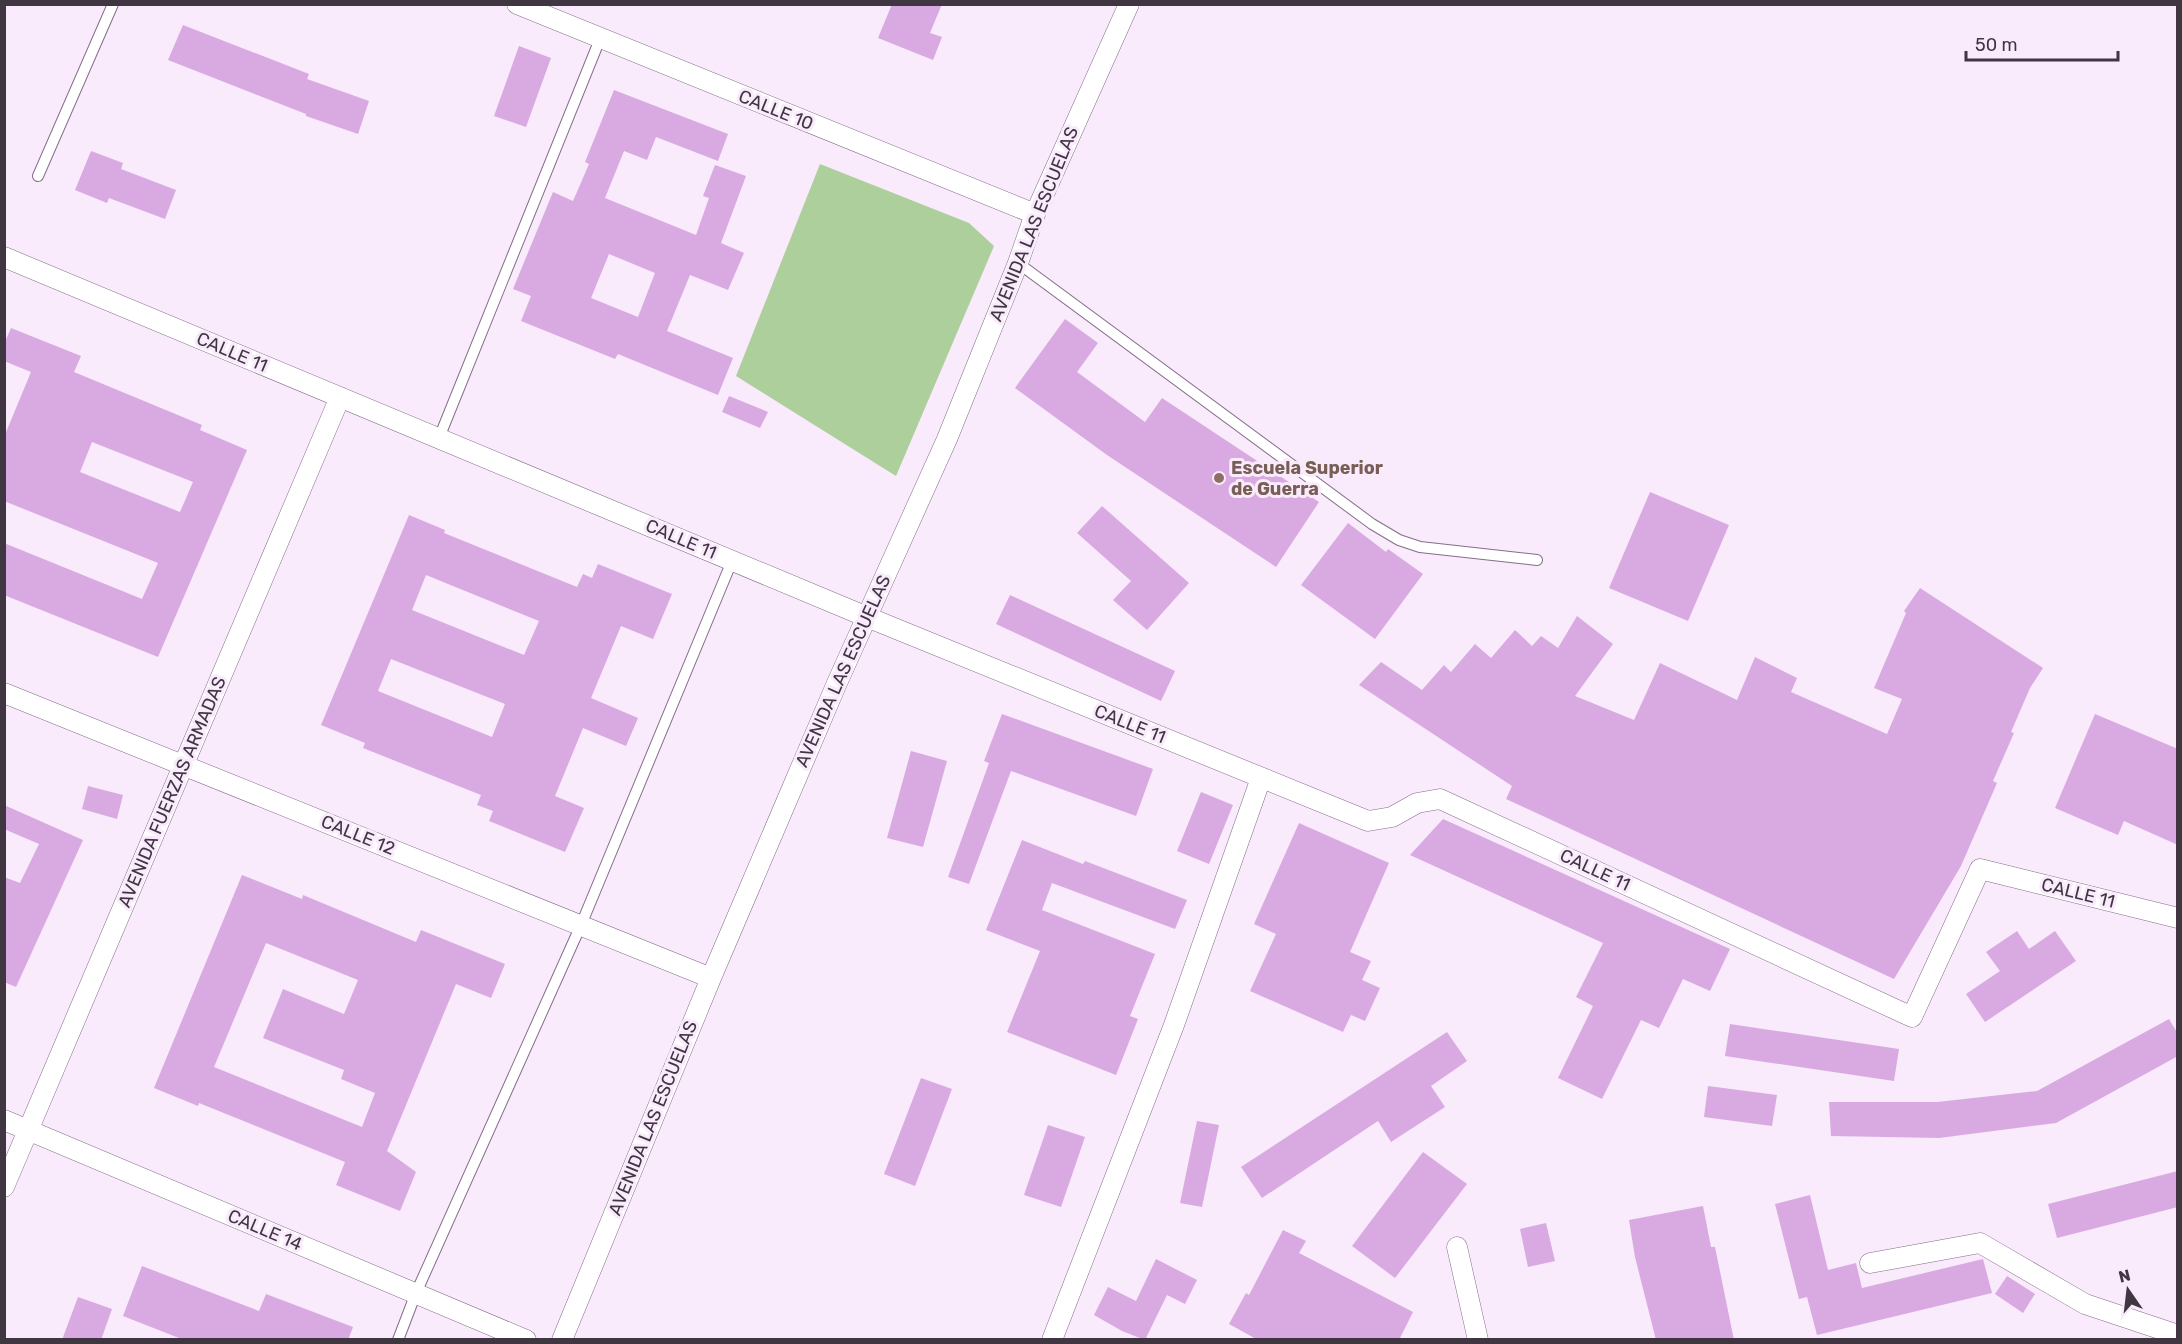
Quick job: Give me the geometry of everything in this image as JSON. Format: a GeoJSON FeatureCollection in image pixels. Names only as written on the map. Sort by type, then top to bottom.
{"type":"FeatureCollection","features":[{"type":"Feature","properties":{"kind":"street","name":"CALLE 10"},"geometry":{"type":"LineString","coordinates":[[517,4],[1035,214]]}},
{"type":"Feature","properties":{"kind":"street","name":"AVENIDA LAS ESCUELAS"},"geometry":{"type":"LineString","coordinates":[[562,1340],[711,978],[867,617],[947,439],[1018,263],[1035,214],[1129,4]]}},
{"type":"Feature","properties":{"kind":"street","name":"CALLE 11"},"geometry":{"type":"LineString","coordinates":[[4,257],[867,617],[1368,821],[1392,817],[1417,803],[1440,799],[1912,1017],[1980,869],[2178,918]]}},
{"type":"Feature","properties":{"kind":"street","name":"AVENIDA FUERZAS ARMADAS"},"geometry":{"type":"LineString","coordinates":[[4,1187],[340,397]]}},
{"type":"Feature","properties":{"kind":"street","name":"CALLE 12"},"geometry":{"type":"LineString","coordinates":[[4,693],[711,978]]}},
{"type":"Feature","properties":{"kind":"street"},"geometry":{"type":"LineString","coordinates":[[1052,1340],[1174,1024],[1261,777]]}},
{"type":"Feature","properties":{"kind":"street","name":"CALLE 14"},"geometry":{"type":"LineString","coordinates":[[4,1119],[526,1340]]}},
{"type":"Feature","properties":{"kind":"street"},"geometry":{"type":"LineString","coordinates":[[1870,1263],[1980,1243],[2085,1304],[2178,1335]]}},
{"type":"Feature","properties":{"kind":"street"},"geometry":{"type":"LineString","coordinates":[[1457,1247],[1478,1340]]}},
{"type":"Feature","properties":{"kind":"lane"},"geometry":{"type":"LineString","coordinates":[[38,176],[113,4]]}},
{"type":"Feature","properties":{"kind":"lane"},"geometry":{"type":"LineString","coordinates":[[439,438],[600,39]]}},
{"type":"Feature","properties":{"kind":"lane"},"geometry":{"type":"LineString","coordinates":[[1018,263],[1372,524],[1398,540],[1419,547],[1537,560]]}},
{"type":"Feature","properties":{"kind":"lane"},"geometry":{"type":"LineString","coordinates":[[398,1340],[416,1293],[581,926],[732,561]]}},
{"type":"Feature","properties":{"kind":"green space"},"geometry":{"type":"Polygon","coordinates":[[[820,164],[969,223],[994,246],[896,476],[736,376],[820,164]]]}},
{"type":"Feature","properties":{"kind":"building"},"geometry":{"type":"Polygon","coordinates":[[[892,4],[942,4],[930,33],[942,37],[933,60],[878,38],[892,4]]]}},
{"type":"Feature","properties":{"kind":"building"},"geometry":{"type":"Polygon","coordinates":[[[183,25],[309,74],[307,79],[369,101],[358,134],[306,116],[306,114],[168,60],[183,25]]]}},
{"type":"Feature","properties":{"kind":"building"},"geometry":{"type":"Polygon","coordinates":[[[519,46],[551,58],[526,127],[494,116],[519,46]]]}},
{"type":"Feature","properties":{"kind":"building"},"geometry":{"type":"Polygon","coordinates":[[[614,90],[728,134],[718,161],[656,137],[647,160],[624,151],[605,198],[696,235],[709,198],[703,196],[715,165],[746,176],[721,243],[744,253],[728,290],[690,275],[667,331],[733,358],[718,395],[618,354],[615,359],[521,321],[531,296],[513,289],[553,192],[573,201],[589,164],[585,162],[614,90]],[[609,254],[591,298],[638,317],[655,273],[609,254]]]}},
{"type":"Feature","properties":{"kind":"building"},"geometry":{"type":"Polygon","coordinates":[[[91,151],[123,163],[121,169],[176,190],[165,219],[109,198],[107,203],[75,190],[91,151]]]}},
{"type":"Feature","properties":{"kind":"building"},"geometry":{"type":"Polygon","coordinates":[[[1065,319],[1098,343],[1077,372],[1145,422],[1162,398],[1319,502],[1276,567],[1107,455],[1015,388],[1065,319]]]}},
{"type":"Feature","properties":{"kind":"building"},"geometry":{"type":"Polygon","coordinates":[[[11,328],[81,356],[74,372],[202,425],[200,430],[247,450],[158,657],[4,595],[4,543],[142,599],[158,563],[4,501],[4,437],[31,372],[4,361],[4,344],[11,328]],[[92,442],[80,472],[180,512],[193,482],[92,442]]]}},
{"type":"Feature","properties":{"kind":"building"},"geometry":{"type":"Polygon","coordinates":[[[729,396],[768,412],[760,428],[722,412],[729,396]]]}},
{"type":"Feature","properties":{"kind":"building"},"geometry":{"type":"Polygon","coordinates":[[[1650,492],[1729,525],[1688,621],[1609,588],[1650,492]]]}},
{"type":"Feature","properties":{"kind":"building"},"geometry":{"type":"Polygon","coordinates":[[[1102,506],[1189,583],[1147,630],[1113,600],[1131,581],[1077,533],[1102,506]]]}},
{"type":"Feature","properties":{"kind":"building"},"geometry":{"type":"Polygon","coordinates":[[[409,515],[445,530],[444,533],[577,587],[583,574],[592,578],[598,564],[672,594],[653,639],[621,626],[591,698],[638,718],[626,746],[583,728],[555,796],[584,808],[565,852],[489,821],[493,811],[477,805],[481,795],[363,748],[365,743],[321,725],[409,515]],[[426,575],[412,610],[524,655],[539,621],[426,575]],[[391,659],[378,691],[492,737],[505,704],[391,659]]]}},
{"type":"Feature","properties":{"kind":"building"},"geometry":{"type":"Polygon","coordinates":[[[1348,523],[1386,552],[1388,549],[1423,574],[1375,639],[1301,585],[1348,523]]]}},
{"type":"Feature","properties":{"kind":"building"},"geometry":{"type":"Polygon","coordinates":[[[1920,588],[2043,668],[2030,688],[2011,732],[2014,733],[1993,781],[1997,783],[1961,866],[1894,979],[1506,799],[1512,786],[1359,685],[1381,662],[1422,690],[1444,665],[1451,672],[1475,644],[1491,658],[1515,630],[1532,646],[1541,636],[1558,648],[1577,616],[1613,644],[1575,696],[1634,720],[1660,663],[1737,700],[1755,657],[1797,678],[1791,692],[1887,734],[1902,699],[1874,688],[1906,613],[1904,611],[1920,588]]]}},
{"type":"Feature","properties":{"kind":"building"},"geometry":{"type":"Polygon","coordinates":[[[1010,595],[1175,671],[1161,701],[996,624],[1010,595]]]}},
{"type":"Feature","properties":{"kind":"building"},"geometry":{"type":"Polygon","coordinates":[[[1002,714],[1153,769],[1136,816],[1011,771],[969,884],[948,877],[989,763],[984,761],[1002,714]]]}},
{"type":"Feature","properties":{"kind":"building"},"geometry":{"type":"Polygon","coordinates":[[[2095,714],[2178,749],[2178,845],[2124,821],[2118,835],[2055,808],[2095,714]]]}},
{"type":"Feature","properties":{"kind":"building"},"geometry":{"type":"Polygon","coordinates":[[[911,751],[947,761],[923,847],[887,838],[911,751]]]}},
{"type":"Feature","properties":{"kind":"building"},"geometry":{"type":"Polygon","coordinates":[[[88,786],[123,795],[117,819],[82,809],[88,786]]]}},
{"type":"Feature","properties":{"kind":"building"},"geometry":{"type":"Polygon","coordinates":[[[1201,792],[1233,805],[1209,864],[1177,851],[1201,792]]]}},
{"type":"Feature","properties":{"kind":"building"},"geometry":{"type":"Polygon","coordinates":[[[4,805],[83,840],[16,987],[4,982],[4,877],[20,883],[39,844],[4,829],[4,805]]]}},
{"type":"Feature","properties":{"kind":"building"},"geometry":{"type":"Polygon","coordinates":[[[1443,819],[1730,949],[1710,991],[1683,979],[1659,1028],[1641,1020],[1602,1099],[1558,1078],[1593,1006],[1576,997],[1603,943],[1410,855],[1443,819]]]}},
{"type":"Feature","properties":{"kind":"building"},"geometry":{"type":"Polygon","coordinates":[[[1299,823],[1389,863],[1350,952],[1371,961],[1362,980],[1380,988],[1365,1021],[1351,1015],[1343,1032],[1250,991],[1276,934],[1254,924],[1299,823]]]}},
{"type":"Feature","properties":{"kind":"building"},"geometry":{"type":"Polygon","coordinates":[[[1022,840],[1187,900],[1175,929],[1052,883],[1042,910],[1155,954],[1130,1016],[1138,1019],[1116,1075],[1007,1032],[1040,951],[986,930],[1022,840]]]}},
{"type":"Feature","properties":{"kind":"building"},"geometry":{"type":"Polygon","coordinates":[[[242,875],[302,899],[303,895],[416,942],[421,930],[505,964],[491,998],[456,984],[387,1151],[416,1172],[400,1211],[336,1185],[345,1162],[199,1103],[198,1106],[154,1088],[242,875]],[[266,943],[214,1067],[362,1127],[375,1093],[341,1079],[344,1070],[263,1038],[283,989],[344,1014],[358,980],[266,943]]]}},
{"type":"Feature","properties":{"kind":"building"},"geometry":{"type":"Polygon","coordinates":[[[2017,931],[2029,949],[2055,931],[2076,961],[1985,1022],[1966,994],[2000,971],[1986,952],[2017,931]]]}},
{"type":"Feature","properties":{"kind":"building"},"geometry":{"type":"Polygon","coordinates":[[[2169,1019],[2178,1034],[2178,1056],[2056,1123],[1939,1138],[1831,1136],[1829,1102],[1937,1102],[2037,1091],[2169,1019]]]}},
{"type":"Feature","properties":{"kind":"building"},"geometry":{"type":"Polygon","coordinates":[[[1730,1024],[1899,1049],[1894,1081],[1725,1056],[1730,1024]]]}},
{"type":"Feature","properties":{"kind":"building"},"geometry":{"type":"Polygon","coordinates":[[[1447,1032],[1467,1061],[1431,1086],[1445,1107],[1391,1142],[1378,1121],[1262,1198],[1241,1167],[1447,1032]]]}},
{"type":"Feature","properties":{"kind":"building"},"geometry":{"type":"Polygon","coordinates":[[[921,1078],[952,1089],[915,1186],[884,1174],[921,1078]]]}},
{"type":"Feature","properties":{"kind":"building"},"geometry":{"type":"Polygon","coordinates":[[[1708,1086],[1777,1095],[1772,1126],[1704,1117],[1708,1086]]]}},
{"type":"Feature","properties":{"kind":"building"},"geometry":{"type":"Polygon","coordinates":[[[1197,1121],[1219,1125],[1202,1207],[1180,1203],[1197,1121]]]}},
{"type":"Feature","properties":{"kind":"building"},"geometry":{"type":"Polygon","coordinates":[[[1048,1125],[1085,1137],[1061,1207],[1024,1195],[1048,1125]]]}},
{"type":"Feature","properties":{"kind":"building"},"geometry":{"type":"Polygon","coordinates":[[[1423,1152],[1467,1184],[1395,1278],[1352,1246],[1423,1152]]]}},
{"type":"Feature","properties":{"kind":"building"},"geometry":{"type":"Polygon","coordinates":[[[2178,1171],[2178,1207],[2057,1238],[2048,1204],[2178,1171]]]}},
{"type":"Feature","properties":{"kind":"building"},"geometry":{"type":"Polygon","coordinates":[[[1810,1195],[1828,1270],[1856,1263],[1862,1288],[1983,1259],[1992,1293],[1817,1335],[1807,1297],[1799,1299],[1775,1204],[1810,1195]]]}},
{"type":"Feature","properties":{"kind":"building"},"geometry":{"type":"Polygon","coordinates":[[[1703,1206],[1711,1247],[1715,1247],[1734,1340],[1656,1340],[1635,1257],[1629,1220],[1703,1206]]]}},
{"type":"Feature","properties":{"kind":"building"},"geometry":{"type":"Polygon","coordinates":[[[1546,1223],[1555,1261],[1528,1267],[1520,1229],[1546,1223]]]}},
{"type":"Feature","properties":{"kind":"building"},"geometry":{"type":"Polygon","coordinates":[[[1283,1230],[1306,1241],[1299,1253],[1413,1312],[1399,1340],[1258,1340],[1229,1324],[1246,1293],[1249,1295],[1283,1230]]]}},
{"type":"Feature","properties":{"kind":"building"},"geometry":{"type":"Polygon","coordinates":[[[1156,1259],[1197,1280],[1185,1304],[1167,1295],[1145,1340],[1122,1331],[1094,1315],[1108,1287],[1136,1301],[1156,1259]]]}},
{"type":"Feature","properties":{"kind":"building"},"geometry":{"type":"Polygon","coordinates":[[[142,1266],[259,1311],[266,1294],[353,1327],[348,1340],[184,1340],[123,1316],[142,1266]]]}},
{"type":"Feature","properties":{"kind":"building"},"geometry":{"type":"Polygon","coordinates":[[[2007,1276],[2035,1294],[2023,1313],[1995,1294],[2007,1276]]]}},
{"type":"Feature","properties":{"kind":"building"},"geometry":{"type":"Polygon","coordinates":[[[78,1297],[112,1309],[101,1340],[62,1340],[78,1297]]]}},
{"type":"Feature","properties":{"kind":"place","name":"Escuela Superior de Guerra"},"geometry":{"type":"Point","coordinates":[1219,478]}}]}
